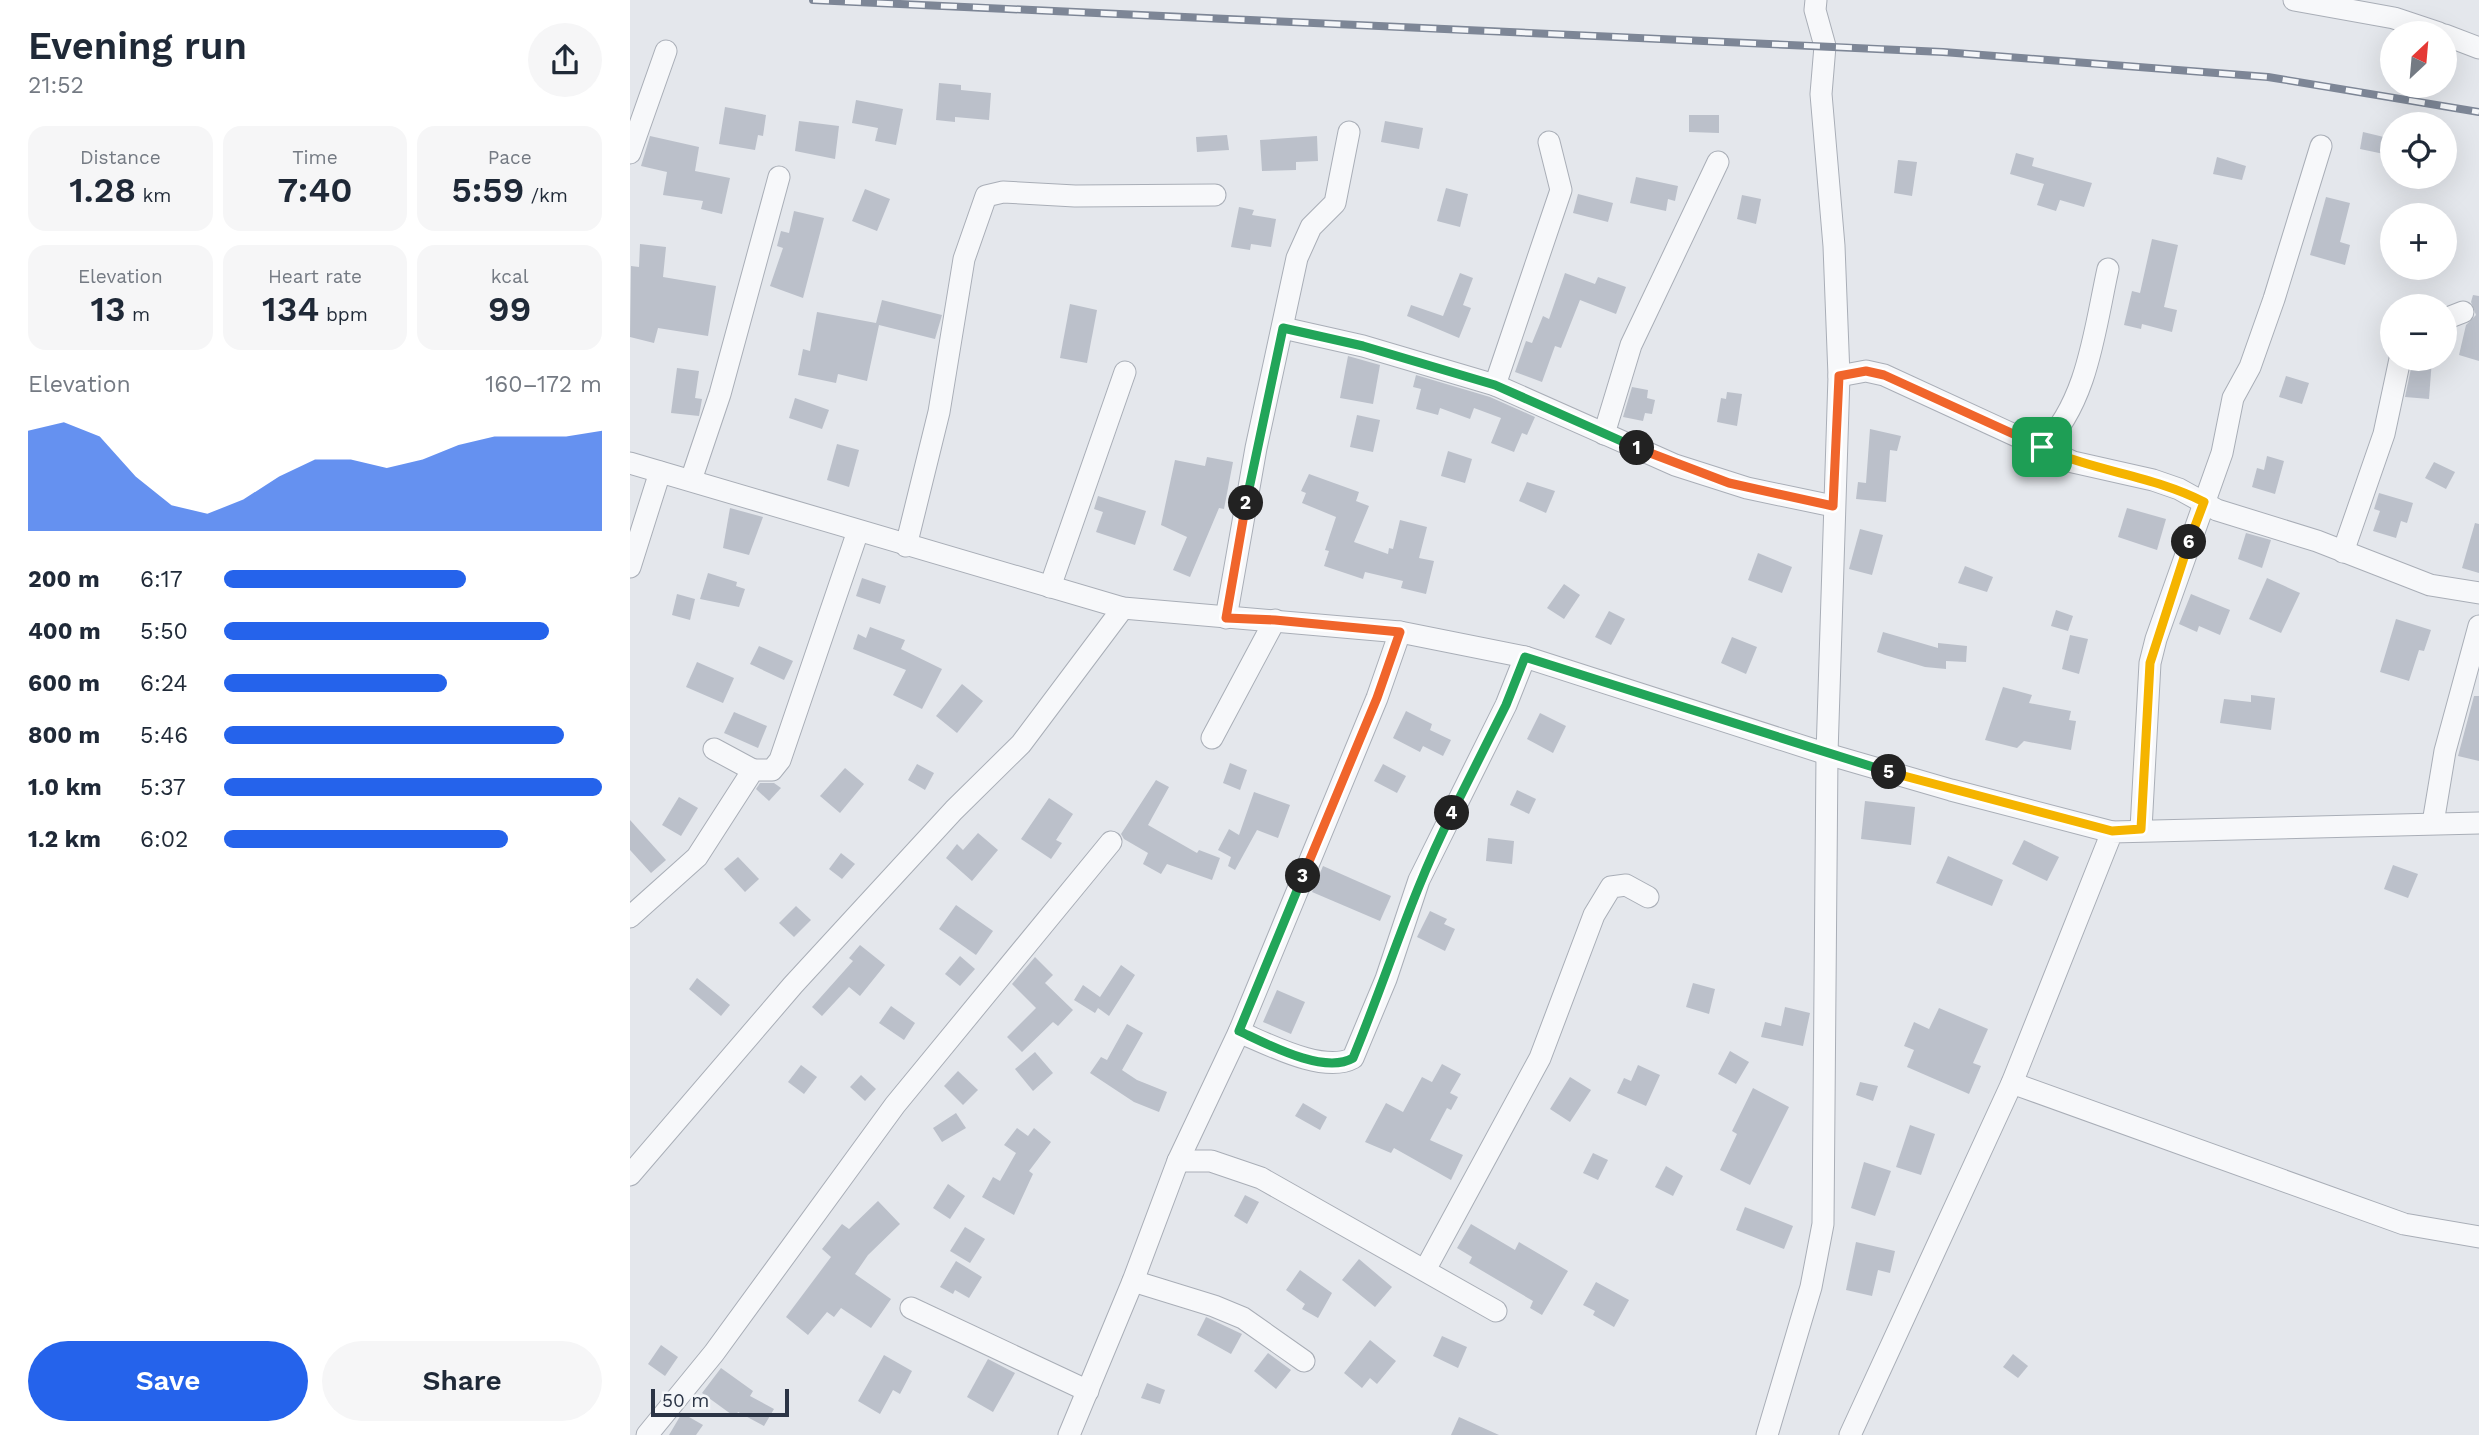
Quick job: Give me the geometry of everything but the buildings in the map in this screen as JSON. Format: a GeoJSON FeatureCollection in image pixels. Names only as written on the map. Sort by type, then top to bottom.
{"type":"FeatureCollection","features":[{"type":"Feature","properties":{"kind":"street"},"geometry":{"type":"LineString","coordinates":[[1767,1435],[1811,1287],[1823,1224],[1827,754],[1839,376],[1833,246],[1821,94],[1825,46],[1815,10],[1816,0]]}},
{"type":"Feature","properties":{"kind":"street"},"geometry":{"type":"LineString","coordinates":[[2294,0],[2403,21]]}},
{"type":"Feature","properties":{"kind":"street"},"geometry":{"type":"LineString","coordinates":[[2457,40],[2479,48]]}},
{"type":"Feature","properties":{"kind":"street"},"geometry":{"type":"LineString","coordinates":[[630,153],[666,51]]}},
{"type":"Feature","properties":{"kind":"street"},"geometry":{"type":"LineString","coordinates":[[1226,618],[1256,448],[1297,258],[1311,227],[1335,203],[1349,132]]}},
{"type":"Feature","properties":{"kind":"street"},"geometry":{"type":"LineString","coordinates":[[1495,385],[1561,190],[1549,142]]}},
{"type":"Feature","properties":{"kind":"street"},"geometry":{"type":"LineString","coordinates":[[2141,829],[2150,663],[2222,453],[2233,398],[2250,368],[2321,146]]}},
{"type":"Feature","properties":{"kind":"street"},"geometry":{"type":"LineString","coordinates":[[1604,434],[1631,345],[1718,162]]}},
{"type":"Feature","properties":{"kind":"street"},"geometry":{"type":"LineString","coordinates":[[691,480],[727,369],[779,177]]}},
{"type":"Feature","properties":{"kind":"street"},"geometry":{"type":"LineString","coordinates":[[906,546],[939,412],[964,259],[986,196],[1003,192],[1074,196],[1215,195]]}},
{"type":"Feature","properties":{"kind":"street"},"geometry":{"type":"LineString","coordinates":[[2042,447],[2057,430],[2080,384],[2108,269]]}},
{"type":"Feature","properties":{"kind":"street"},"geometry":{"type":"LineString","coordinates":[[1283,328],[1363,346],[1495,385],[1675,465],[1711,474],[1729,483],[1833,506]]}},
{"type":"Feature","properties":{"kind":"street"},"geometry":{"type":"LineString","coordinates":[[1839,376],[1866,371],[1884,375],[2073,462],[2153,480],[2217,510],[2317,541],[2430,585],[2479,593]]}},
{"type":"Feature","properties":{"kind":"street"},"geometry":{"type":"LineString","coordinates":[[2343,552],[2384,434],[2397,371]]}},
{"type":"Feature","properties":{"kind":"street"},"geometry":{"type":"LineString","coordinates":[[1050,587],[1125,372]]}},
{"type":"Feature","properties":{"kind":"street"},"geometry":{"type":"LineString","coordinates":[[630,463],[1123,608],[1400,632],[1525,657],[1827,754],[1951,790],[2112,831],[2479,823]]}},
{"type":"Feature","properties":{"kind":"street"},"geometry":{"type":"LineString","coordinates":[[630,567],[660,472]]}},
{"type":"Feature","properties":{"kind":"street"},"geometry":{"type":"LineString","coordinates":[[714,749],[752,769],[772,770],[779,760],[858,531]]}},
{"type":"Feature","properties":{"kind":"street"},"geometry":{"type":"LineString","coordinates":[[630,1175],[793,985],[954,810],[1021,744],[1123,608]]}},
{"type":"Feature","properties":{"kind":"street"},"geometry":{"type":"LineString","coordinates":[[1212,738],[1275,620]]}},
{"type":"Feature","properties":{"kind":"street"},"geometry":{"type":"LineString","coordinates":[[2432,823],[2445,751],[2479,626]]}},
{"type":"Feature","properties":{"kind":"street"},"geometry":{"type":"LineString","coordinates":[[1069,1435],[1133,1281],[1178,1161],[1239,1031],[1377,698],[1400,632]]}},
{"type":"Feature","properties":{"kind":"street"},"geometry":{"type":"LineString","coordinates":[[1239,1031],[1324,1063],[1343,1064],[1353,1058],[1386,979],[1419,880],[1506,705],[1525,657]]}},
{"type":"Feature","properties":{"kind":"street"},"geometry":{"type":"LineString","coordinates":[[630,917],[697,857],[752,769]]}},
{"type":"Feature","properties":{"kind":"street"},"geometry":{"type":"LineString","coordinates":[[1850,1435],[2012,1083],[2112,831]]}},
{"type":"Feature","properties":{"kind":"street"},"geometry":{"type":"LineString","coordinates":[[647,1435],[714,1353],[895,1105],[1111,842]]}},
{"type":"Feature","properties":{"kind":"street"},"geometry":{"type":"LineString","coordinates":[[1425,1270],[1540,1058],[1594,915],[1611,887],[1626,885],[1648,897]]}},
{"type":"Feature","properties":{"kind":"street"},"geometry":{"type":"LineString","coordinates":[[2012,1083],[2403,1224],[2479,1237]]}},
{"type":"Feature","properties":{"kind":"street"},"geometry":{"type":"LineString","coordinates":[[1178,1161],[1211,1161],[1261,1178],[1496,1311]]}},
{"type":"Feature","properties":{"kind":"street"},"geometry":{"type":"LineString","coordinates":[[1133,1281],[1243,1318],[1304,1361]]}},
{"type":"Feature","properties":{"kind":"street"},"geometry":{"type":"LineString","coordinates":[[912,1308],[1088,1391]]}},
{"type":"Feature","properties":{"kind":"railway"},"geometry":{"type":"LineString","coordinates":[[813,0],[1943,52],[2268,77],[2479,112]]}},
{"type":"Feature","properties":{"kind":"route"},"geometry":{"type":"LineString","coordinates":[[1283,328],[1363,346],[1495,385],[1675,465],[1711,474],[1747,488],[1833,506],[1839,376],[1866,371],[1884,375],[1909,384],[2042,447],[2073,462],[2153,480],[2204,502],[2150,663],[2141,829],[2112,831],[1951,790],[1827,754],[1525,657],[1506,705],[1419,880],[1386,979],[1353,1058],[1343,1064],[1324,1063],[1239,1031],[1377,698],[1400,632],[1226,618],[1256,448],[1283,328]]}}]}
